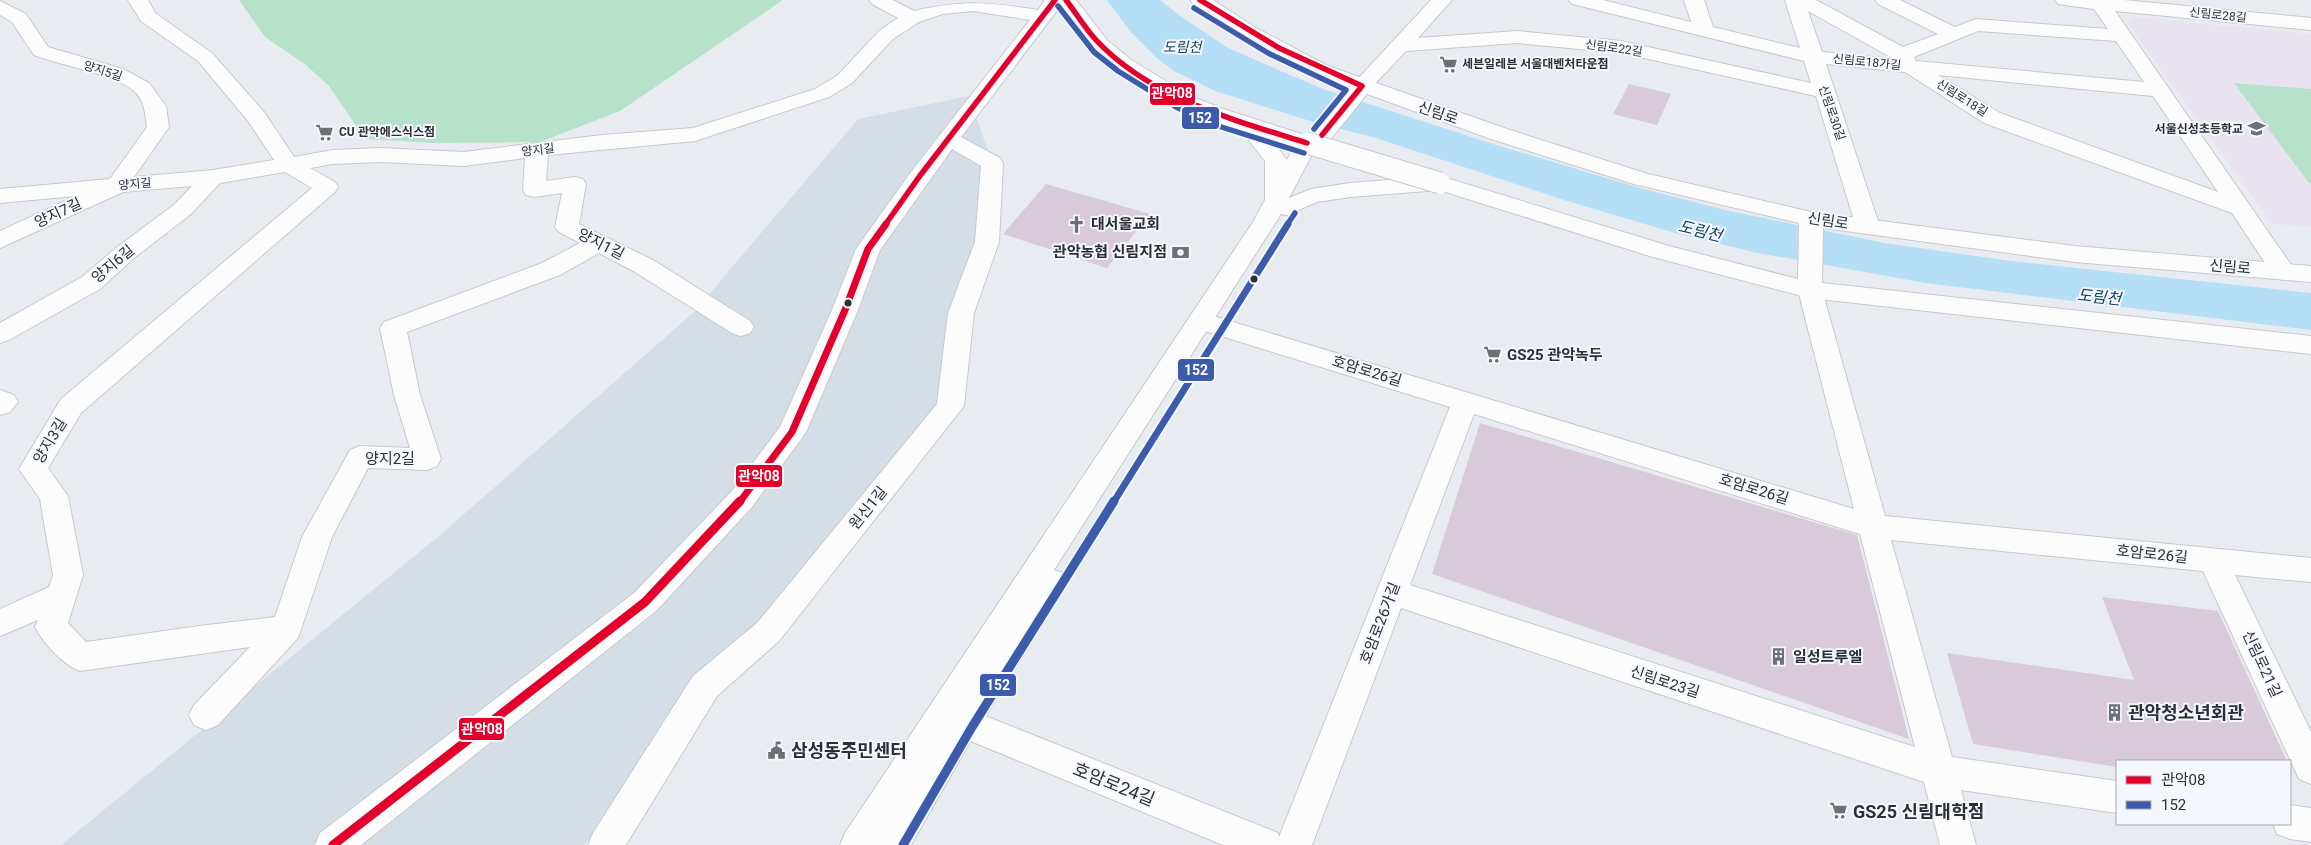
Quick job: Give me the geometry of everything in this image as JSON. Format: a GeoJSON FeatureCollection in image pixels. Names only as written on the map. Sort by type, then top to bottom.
{"type":"FeatureCollection","features":[{"type":"Feature","properties":{"kind":"street"},"geometry":{"type":"LineString","coordinates":[[138,0],[148,17],[205,57],[256,117],[288,164]]}},
{"type":"Feature","properties":{"kind":"street"},"geometry":{"type":"LineString","coordinates":[[879,0],[912,18]]}},
{"type":"Feature","properties":{"kind":"street"},"geometry":{"type":"LineString","coordinates":[[1066,0],[1100,44],[1123,63],[1181,99],[1218,115],[1248,125],[1320,138],[1440,183],[1662,252],[1810,290],[2311,345]]}},
{"type":"Feature","properties":{"kind":"street","name":"신림로"},"geometry":{"type":"LineString","coordinates":[[1200,0],[1222,16],[1281,50],[1359,88],[1642,179],[1811,222],[1868,227],[2075,254],[2311,274]]}},
{"type":"Feature","properties":{"kind":"street"},"geometry":{"type":"LineString","coordinates":[[891,845],[964,722],[1214,324],[1320,138],[1359,88],[1442,0]]}},
{"type":"Feature","properties":{"kind":"street","name":"신림로18가길"},"geometry":{"type":"LineString","coordinates":[[1579,0],[1813,56],[1906,60],[2160,90]]}},
{"type":"Feature","properties":{"kind":"street"},"geometry":{"type":"LineString","coordinates":[[1694,0],[1704,30]]}},
{"type":"Feature","properties":{"kind":"street","name":"신림로30길"},"geometry":{"type":"LineString","coordinates":[[1795,0],[1868,227]]}},
{"type":"Feature","properties":{"kind":"street"},"geometry":{"type":"LineString","coordinates":[[1802,0],[1906,60],[1954,34],[1976,25],[2123,36]]}},
{"type":"Feature","properties":{"kind":"street"},"geometry":{"type":"LineString","coordinates":[[1885,0],[1954,34]]}},
{"type":"Feature","properties":{"kind":"street","name":"신림로28길"},"geometry":{"type":"LineString","coordinates":[[2065,0],[2311,24]]}},
{"type":"Feature","properties":{"kind":"street"},"geometry":{"type":"LineString","coordinates":[[2100,3],[2284,272]]}},
{"type":"Feature","properties":{"kind":"street"},"geometry":{"type":"LineString","coordinates":[[2282,4],[2311,19]]}},
{"type":"Feature","properties":{"kind":"street","name":"양지길"},"geometry":{"type":"LineString","coordinates":[[0,196],[213,177],[333,156],[380,155],[464,159],[695,134],[822,93],[845,79],[886,35],[912,18],[941,9],[973,5],[1048,8]]}},
{"type":"Feature","properties":{"kind":"street","name":"양지5길"},"geometry":{"type":"LineString","coordinates":[[0,7],[19,18],[41,50],[66,60],[116,73],[142,87],[155,106],[158,127],[117,186]]}},
{"type":"Feature","properties":{"kind":"street"},"geometry":{"type":"LineString","coordinates":[[333,845],[645,602],[742,499],[792,432],[845,310],[868,249],[1048,8]]}},
{"type":"Feature","properties":{"kind":"street","name":"신림로22길"},"geometry":{"type":"LineString","coordinates":[[1400,45],[1517,37],[1621,47],[1824,92]]}},
{"type":"Feature","properties":{"kind":"street","name":"신림로18길"},"geometry":{"type":"LineString","coordinates":[[1906,60],[1992,118],[2240,208]]}},
{"type":"Feature","properties":{"kind":"street"},"geometry":{"type":"LineString","coordinates":[[1248,125],[1276,161],[1282,206]]}},
{"type":"Feature","properties":{"kind":"street","name":"원신1길"},"geometry":{"type":"LineString","coordinates":[[606,845],[705,686],[768,632],[950,406],[960,313],[987,242],[992,163],[949,139]]}},
{"type":"Feature","properties":{"kind":"street","name":"양지1길"},"geometry":{"type":"LineString","coordinates":[[537,150],[534,190],[575,184],[567,227],[644,266],[741,327]]}},
{"type":"Feature","properties":{"kind":"street","name":"양지3길"},"geometry":{"type":"LineString","coordinates":[[288,164],[327,187],[71,406],[33,469],[54,496],[68,575],[51,627],[80,657],[199,639],[288,629]]}},
{"type":"Feature","properties":{"kind":"street","name":"양지6길"},"geometry":{"type":"LineString","coordinates":[[0,334],[91,283],[125,253],[183,209],[213,177]]}},
{"type":"Feature","properties":{"kind":"street"},"geometry":{"type":"LineString","coordinates":[[858,845],[1282,206],[1311,196],[1350,190],[1440,183]]}},
{"type":"Feature","properties":{"kind":"street","name":"양지7길"},"geometry":{"type":"LineString","coordinates":[[0,240],[117,186]]}},
{"type":"Feature","properties":{"kind":"street"},"geometry":{"type":"LineString","coordinates":[[1811,222],[1810,290],[1958,845]]}},
{"type":"Feature","properties":{"kind":"street","name":"양지2길"},"geometry":{"type":"LineString","coordinates":[[206,715],[288,629],[317,537],[360,457],[427,459],[407,395],[393,328],[551,269],[598,242]]}},
{"type":"Feature","properties":{"kind":"street","name":"호암로26길"},"geometry":{"type":"LineString","coordinates":[[1214,324],[1873,526],[2311,570]]}},
{"type":"Feature","properties":{"kind":"street"},"geometry":{"type":"LineString","coordinates":[[0,400],[4,402],[0,405]]}},
{"type":"Feature","properties":{"kind":"street","name":"호암로26가길"},"geometry":{"type":"LineString","coordinates":[[1294,845],[1466,401]]}},
{"type":"Feature","properties":{"kind":"street","name":"신림로21길"},"geometry":{"type":"LineString","coordinates":[[2213,560],[2300,721],[2311,768]]}},
{"type":"Feature","properties":{"kind":"street","name":"신림로23길"},"geometry":{"type":"LineString","coordinates":[[1392,592],[1938,771],[2116,797]]}},
{"type":"Feature","properties":{"kind":"street"},"geometry":{"type":"LineString","coordinates":[[0,623],[61,595]]}},
{"type":"Feature","properties":{"kind":"street","name":"호암로24길"},"geometry":{"type":"LineString","coordinates":[[964,722],[1265,845]]}},
{"type":"Feature","properties":{"kind":"street"},"geometry":{"type":"LineString","coordinates":[[2291,822],[2311,825]]}},
{"type":"Feature","properties":{"kind":"shaded area","name":"서울신성초등학교"},"geometry":{"type":"Polygon","coordinates":[[[2135,17],[2311,34],[2311,227],[2272,224],[2127,22],[2135,17]]]}},
{"type":"Feature","properties":{"kind":"shaded area"},"geometry":{"type":"Polygon","coordinates":[[[969,96],[988,151],[987,242],[950,406],[584,845],[61,845],[439,536],[694,312],[858,119],[969,96]]]}},
{"type":"Feature","properties":{"kind":"green space"},"geometry":{"type":"Polygon","coordinates":[[[239,0],[783,0],[620,111],[540,142],[433,143],[365,139],[329,86],[306,65],[265,37],[239,0]]]}},
{"type":"Feature","properties":{"kind":"green space"},"geometry":{"type":"Polygon","coordinates":[[[2234,83],[2311,89],[2311,183],[2309,183],[2234,83]]]}},
{"type":"Feature","properties":{"kind":"water","name":"도림천"},"geometry":{"type":"Polygon","coordinates":[[[1107,0],[1160,0],[1228,48],[1323,89],[1496,145],[1640,188],[1725,210],[1884,243],[2011,261],[2311,293],[2311,330],[1926,283],[1758,253],[1675,233],[1564,200],[1376,138],[1310,121],[1215,91],[1174,71],[1157,58],[1130,31],[1107,0]]]}},
{"type":"Feature","properties":{"kind":"building"},"geometry":{"type":"Polygon","coordinates":[[[1629,84],[1671,94],[1657,125],[1613,114],[1629,84]]]}},
{"type":"Feature","properties":{"kind":"building","name":"대서울교회"},"geometry":{"type":"Polygon","coordinates":[[[1046,184],[1150,214],[1107,268],[1003,234],[1046,184]]]}},
{"type":"Feature","properties":{"kind":"building","name":"일성트루엘"},"geometry":{"type":"Polygon","coordinates":[[[1480,423],[1857,535],[1909,739],[1432,574],[1480,423]]]}},
{"type":"Feature","properties":{"kind":"building","name":"관악청소년회관"},"geometry":{"type":"Polygon","coordinates":[[[2102,597],[2218,611],[2287,760],[2116,760],[2116,767],[1973,744],[1947,653],[2134,680],[2102,597]]]}},
{"type":"Feature","properties":{"kind":"transit line","name":"관악08"},"geometry":{"type":"LineString","coordinates":[[333,845],[645,602],[742,499],[792,432],[845,310],[868,249],[919,177],[1055,0]]}},
{"type":"Feature","properties":{"kind":"transit line","name":"관악08"},"geometry":{"type":"LineString","coordinates":[[1066,0],[1101,45],[1147,80],[1198,106],[1252,126],[1307,143]]}},
{"type":"Feature","properties":{"kind":"transit line","name":"관악08"},"geometry":{"type":"LineString","coordinates":[[1200,0],[1279,48],[1362,86],[1322,135]]}},
{"type":"Feature","properties":{"kind":"transit line","name":"152"},"geometry":{"type":"LineString","coordinates":[[1058,6],[1094,52],[1118,71],[1176,107],[1215,125],[1304,153]]}},
{"type":"Feature","properties":{"kind":"transit line","name":"152"},"geometry":{"type":"LineString","coordinates":[[1194,8],[1230,32],[1268,53],[1306,73],[1346,90],[1314,129]]}},
{"type":"Feature","properties":{"kind":"transit line","name":"152"},"geometry":{"type":"LineString","coordinates":[[903,845],[972,727],[1295,213]]}},
{"type":"Feature","properties":{"kind":"place","name":"세븐일레븐 서울대벤처타운점"},"geometry":{"type":"Point","coordinates":[1448,64]}},
{"type":"Feature","properties":{"kind":"place","name":"서울신성초등학교"},"geometry":{"type":"Point","coordinates":[2257,129]}},
{"type":"Feature","properties":{"kind":"place","name":"CU 관악에스식스점"},"geometry":{"type":"Point","coordinates":[325,132]}},
{"type":"Feature","properties":{"kind":"place","name":"대서울교회"},"geometry":{"type":"Point","coordinates":[1077,224]}},
{"type":"Feature","properties":{"kind":"place","name":"관악농협 신림지점"},"geometry":{"type":"Point","coordinates":[1181,252]}},
{"type":"Feature","properties":{"kind":"place","name":"GS25 관악녹두"},"geometry":{"type":"Point","coordinates":[1493,355]}},
{"type":"Feature","properties":{"kind":"place","name":"일성트루엘"},"geometry":{"type":"Point","coordinates":[1779,657]}},
{"type":"Feature","properties":{"kind":"place","name":"관악청소년회관"},"geometry":{"type":"Point","coordinates":[2114,712]}},
{"type":"Feature","properties":{"kind":"place","name":"삼성동주민센터"},"geometry":{"type":"Point","coordinates":[777,750]}},
{"type":"Feature","properties":{"kind":"place","name":"GS25 신림대학점"},"geometry":{"type":"Point","coordinates":[1839,811]}}]}
